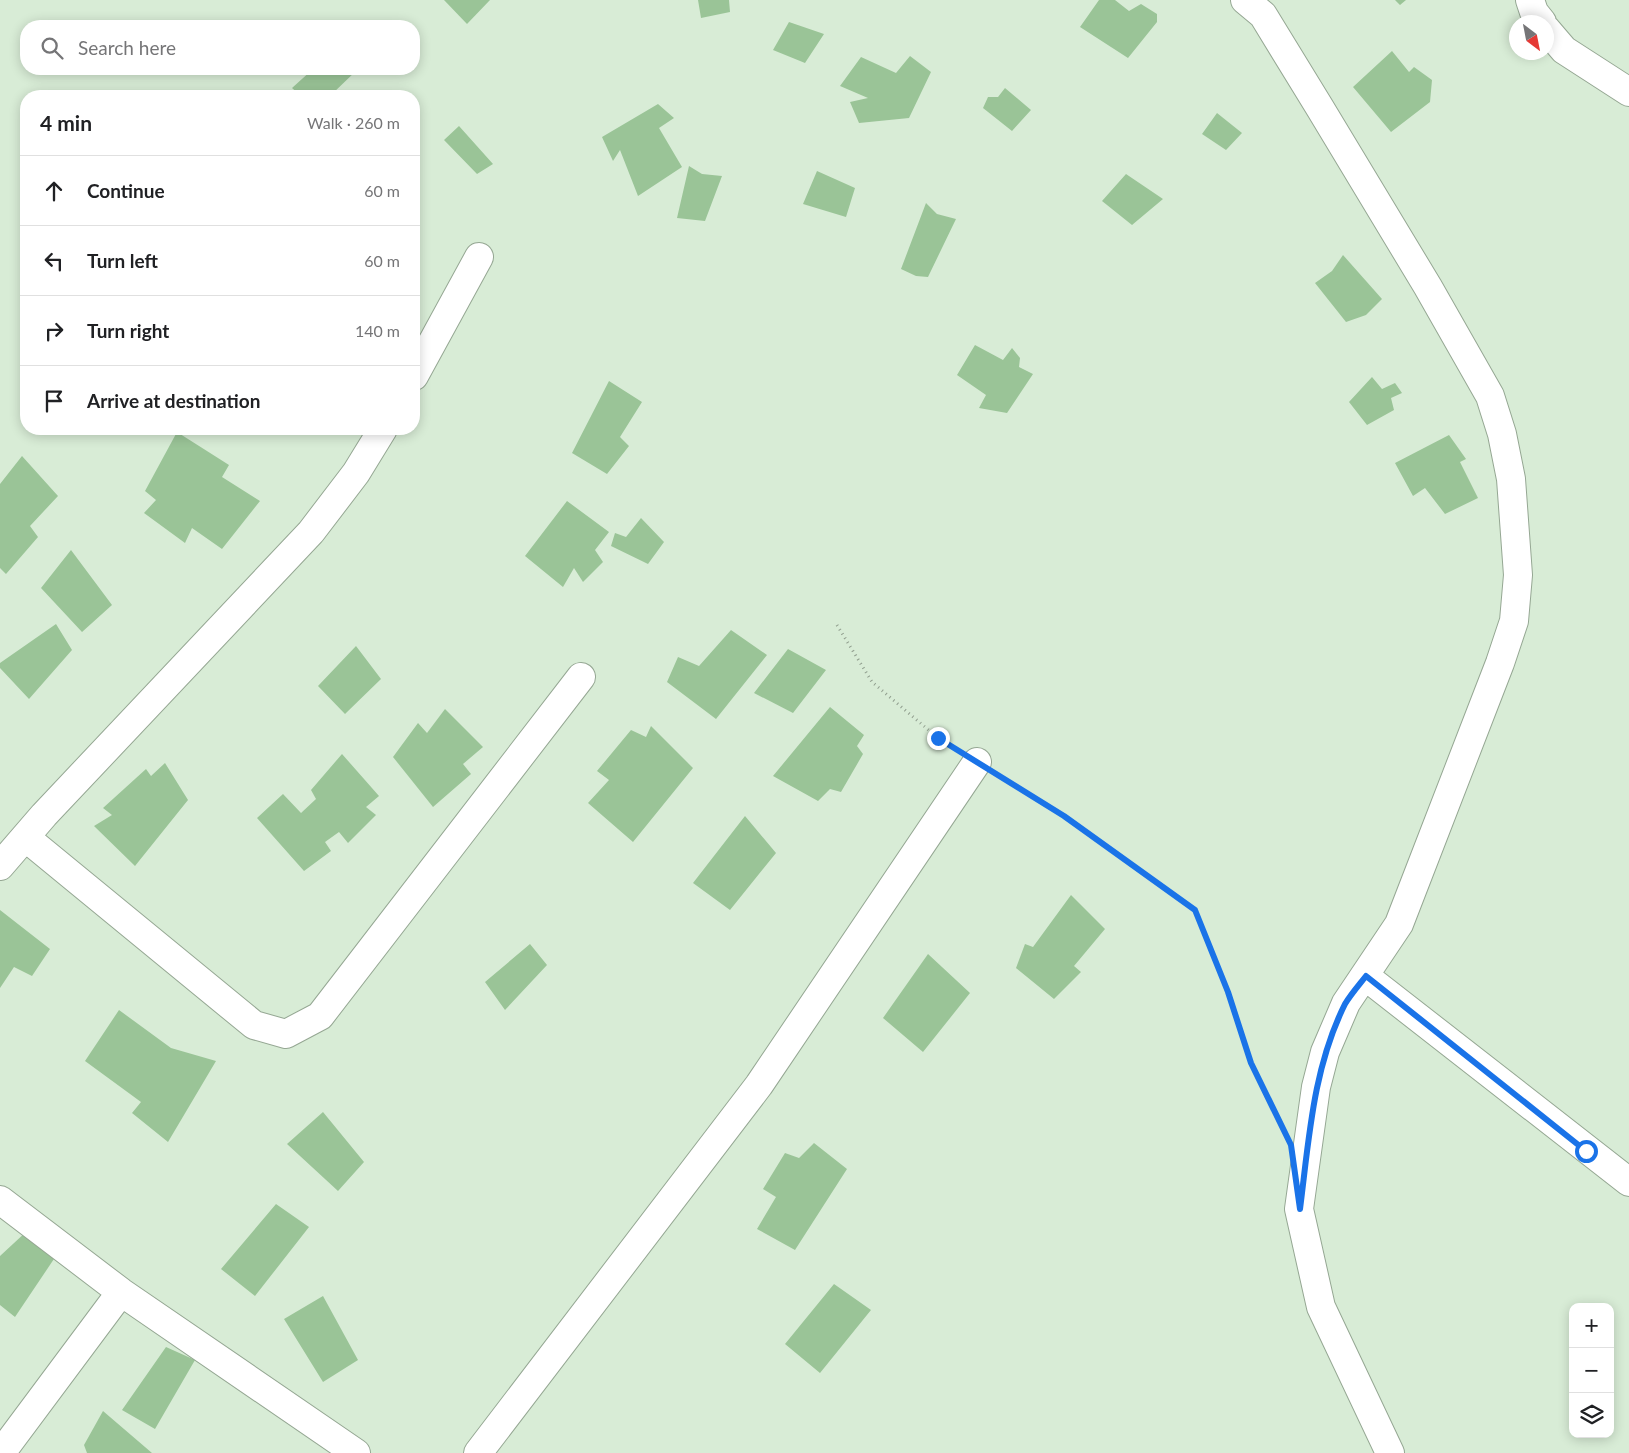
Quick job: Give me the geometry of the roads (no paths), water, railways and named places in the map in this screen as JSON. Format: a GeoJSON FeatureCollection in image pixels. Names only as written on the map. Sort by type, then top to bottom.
{"type":"FeatureCollection","features":[{"type":"Feature","properties":{"kind":"street"},"geometry":{"type":"LineString","coordinates":[[1530,0],[1536,15]]}},
{"type":"Feature","properties":{"kind":"street"},"geometry":{"type":"LineString","coordinates":[[1262,5],[1423,278],[1490,396],[1502,434],[1511,479],[1518,575],[1514,621],[1399,924],[1366,976],[1346,1003],[1325,1052],[1316,1086],[1300,1209],[1321,1307],[1390,1453]]}},
{"type":"Feature","properties":{"kind":"street"},"geometry":{"type":"LineString","coordinates":[[1554,38],[1564,50],[1629,92]]}},
{"type":"Feature","properties":{"kind":"street"},"geometry":{"type":"LineString","coordinates":[[420,365],[479,257]]}},
{"type":"Feature","properties":{"kind":"street"},"geometry":{"type":"LineString","coordinates":[[0,866],[311,532],[356,473],[379,435]]}},
{"type":"Feature","properties":{"kind":"street"},"geometry":{"type":"LineString","coordinates":[[25,837],[254,1025],[286,1034],[320,1016],[581,677]]}},
{"type":"Feature","properties":{"kind":"street"},"geometry":{"type":"LineString","coordinates":[[478,1453],[759,1085],[977,762]]}},
{"type":"Feature","properties":{"kind":"street"},"geometry":{"type":"LineString","coordinates":[[1366,976],[1629,1182]]}},
{"type":"Feature","properties":{"kind":"street"},"geometry":{"type":"LineString","coordinates":[[0,1200],[121,1292],[356,1453]]}},
{"type":"Feature","properties":{"kind":"street"},"geometry":{"type":"LineString","coordinates":[[1,1453],[121,1292]]}}]}
